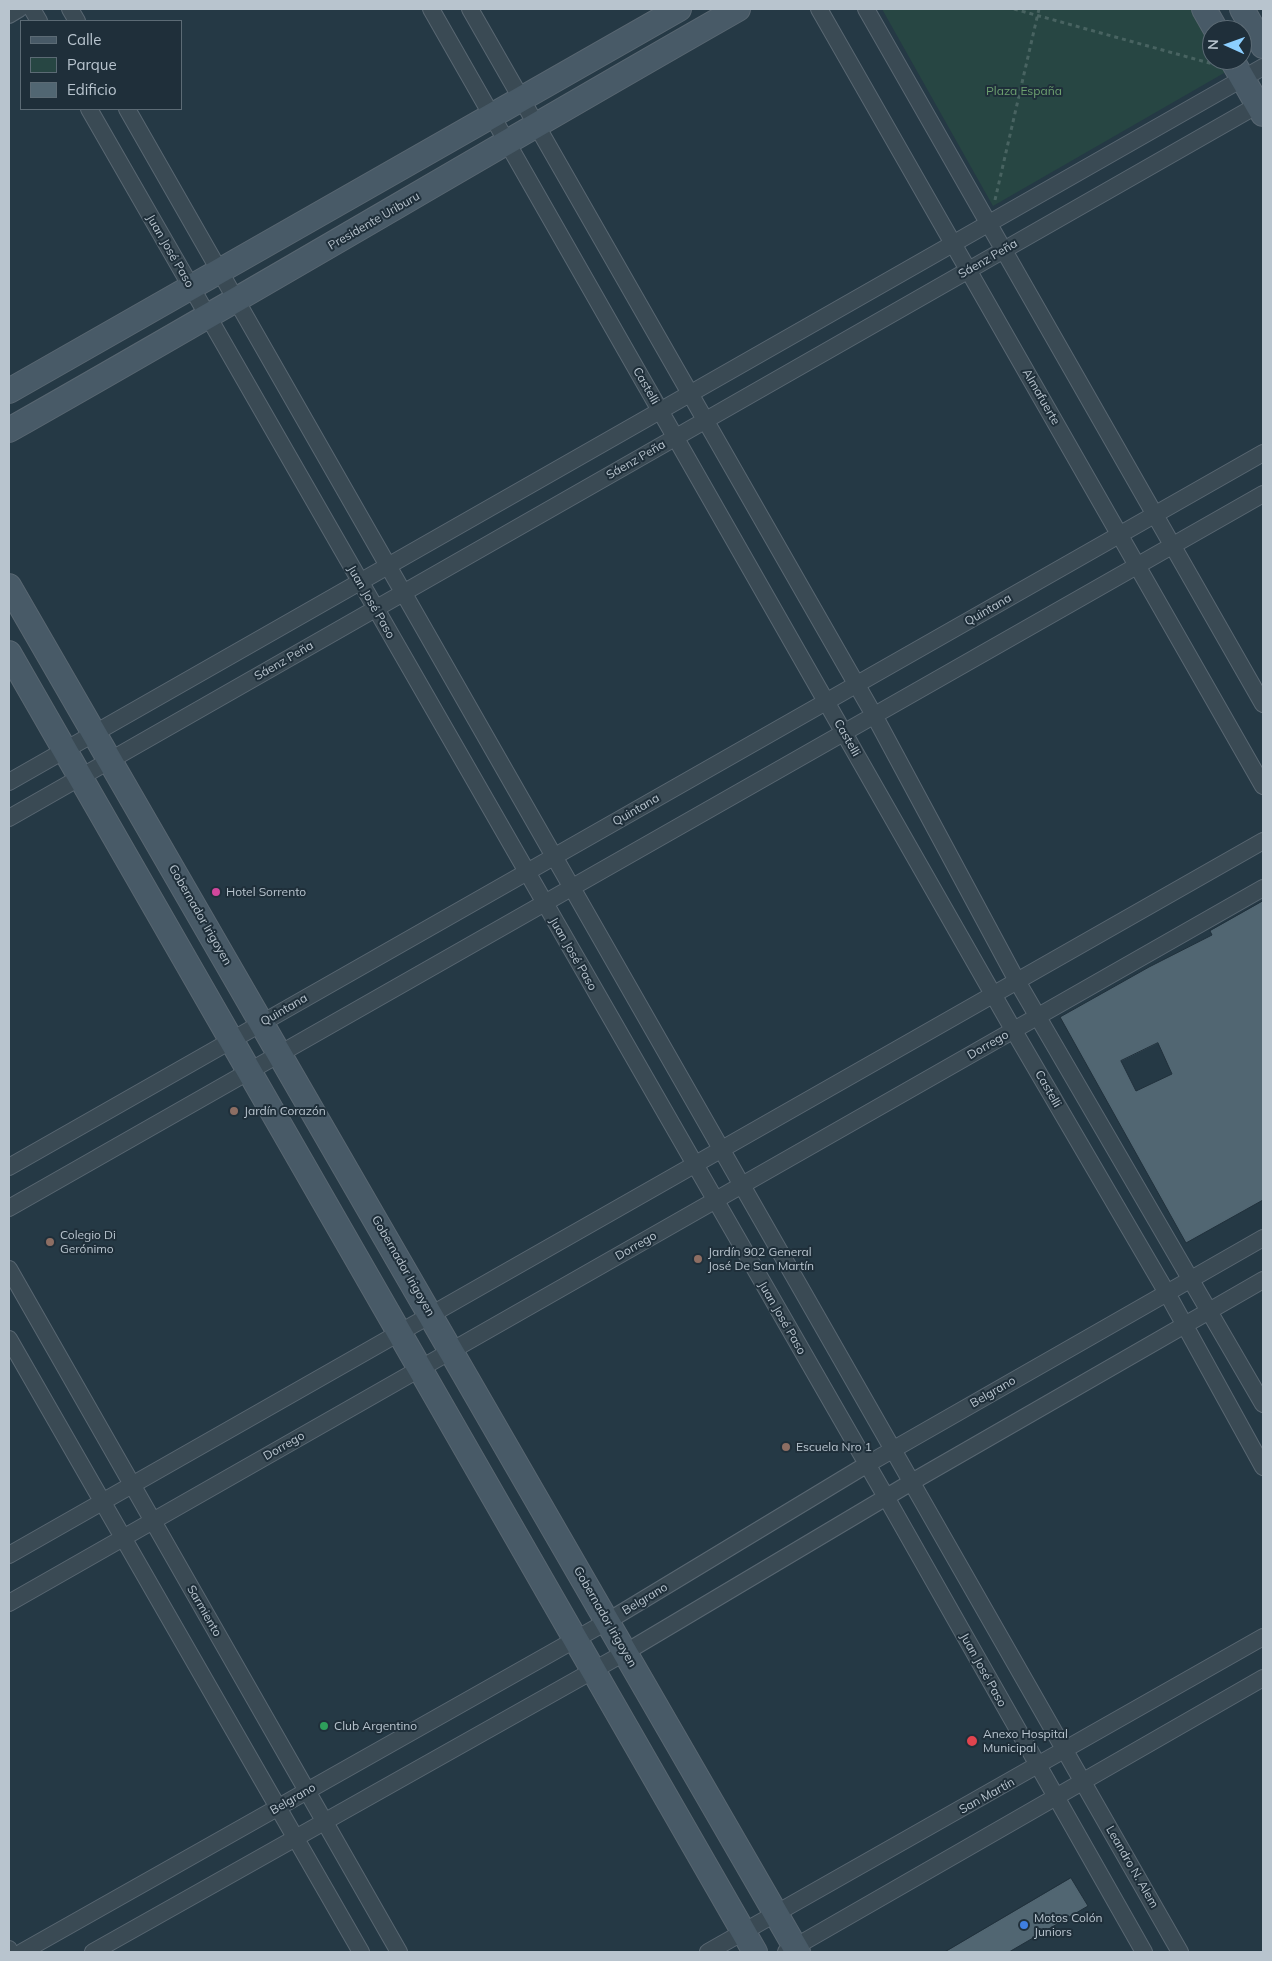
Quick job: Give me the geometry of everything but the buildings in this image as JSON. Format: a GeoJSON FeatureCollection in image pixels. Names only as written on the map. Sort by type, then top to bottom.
{"type":"FeatureCollection","features":[{"type":"Feature","properties":{"kind":"street"},"geometry":{"type":"LineString","coordinates":[[9,15],[19,9]]}},
{"type":"Feature","properties":{"kind":"street"},"geometry":{"type":"LineString","coordinates":[[32,9],[38,20]]}},
{"type":"Feature","properties":{"kind":"street"},"geometry":{"type":"LineString","coordinates":[[70,9],[76,20]]}},
{"type":"Feature","properties":{"kind":"street","name":"Castelli"},"geometry":{"type":"LineString","coordinates":[[431,9],[1014,1031],[1166,1293],[1263,1467]]}},
{"type":"Feature","properties":{"kind":"street"},"geometry":{"type":"LineString","coordinates":[[470,9],[857,684],[1017,981],[1263,1404]]}},
{"type":"Feature","properties":{"kind":"street"},"geometry":{"type":"LineString","coordinates":[[9,390],[679,9]]}},
{"type":"Feature","properties":{"kind":"street","name":"Presidente Uriburu"},"geometry":{"type":"LineString","coordinates":[[9,430],[237,301],[535,125],[738,9]]}},
{"type":"Feature","properties":{"kind":"street","name":"Almafuerte"},"geometry":{"type":"LineString","coordinates":[[818,9],[1263,786]]}},
{"type":"Feature","properties":{"kind":"street"},"geometry":{"type":"LineString","coordinates":[[866,9],[1263,704]]}},
{"type":"Feature","properties":{"kind":"street"},"geometry":{"type":"LineString","coordinates":[[1204,9],[1210,20]]}},
{"type":"Feature","properties":{"kind":"street"},"geometry":{"type":"LineString","coordinates":[[1242,9],[1263,46]]}},
{"type":"Feature","properties":{"kind":"street"},"geometry":{"type":"LineString","coordinates":[[9,782],[953,244],[1230,70]]}},
{"type":"Feature","properties":{"kind":"street"},"geometry":{"type":"LineString","coordinates":[[1234,70],[1262,107]]}},
{"type":"Feature","properties":{"kind":"street","name":"Sáenz Peña"},"geometry":{"type":"LineString","coordinates":[[9,818],[1004,250],[1262,107]]}},
{"type":"Feature","properties":{"kind":"street","name":"Juan José Paso"},"geometry":{"type":"LineString","coordinates":[[90,110],[714,1201],[886,1497],[1056,1799]]}},
{"type":"Feature","properties":{"kind":"street"},"geometry":{"type":"LineString","coordinates":[[128,110],[892,1451],[1083,1782]]}},
{"type":"Feature","properties":{"kind":"street","name":"Quintana"},"geometry":{"type":"LineString","coordinates":[[9,1167],[1263,453]]}},
{"type":"Feature","properties":{"kind":"street"},"geometry":{"type":"LineString","coordinates":[[9,1208],[1263,494]]}},
{"type":"Feature","properties":{"kind":"street","name":"Gobernador Irigoyen"},"geometry":{"type":"LineString","coordinates":[[9,586],[626,1652],[776,1914],[793,1951]]}},
{"type":"Feature","properties":{"kind":"street"},"geometry":{"type":"LineString","coordinates":[[9,653],[749,1942]]}},
{"type":"Feature","properties":{"kind":"street"},"geometry":{"type":"LineString","coordinates":[[9,1555],[1263,841]]}},
{"type":"Feature","properties":{"kind":"street","name":"Dorrego"},"geometry":{"type":"LineString","coordinates":[[9,1603],[1263,888]]}},
{"type":"Feature","properties":{"kind":"street","name":"Belgrano"},"geometry":{"type":"LineString","coordinates":[[22,1952],[576,1640],[866,1465],[1263,1238]]}},
{"type":"Feature","properties":{"kind":"street","name":"Sarmiento"},"geometry":{"type":"LineString","coordinates":[[9,1269],[399,1952]]}},
{"type":"Feature","properties":{"kind":"street"},"geometry":{"type":"LineString","coordinates":[[93,1952],[626,1652],[910,1482],[1184,1327],[1263,1280]]}},
{"type":"Feature","properties":{"kind":"street"},"geometry":{"type":"LineString","coordinates":[[9,1339],[361,1952]]}},
{"type":"Feature","properties":{"kind":"street","name":"San Martín"},"geometry":{"type":"LineString","coordinates":[[708,1952],[749,1942],[776,1914],[1038,1767],[1263,1637]]}},
{"type":"Feature","properties":{"kind":"street"},"geometry":{"type":"LineString","coordinates":[[793,1951],[1263,1678]]}},
{"type":"Feature","properties":{"kind":"street","name":"Leandro N. Alem"},"geometry":{"type":"LineString","coordinates":[[1083,1782],[1180,1952]]}},
{"type":"Feature","properties":{"kind":"street"},"geometry":{"type":"LineString","coordinates":[[1056,1799],[1144,1952]]}},
{"type":"Feature","properties":{"kind":"path"},"geometry":{"type":"LineString","coordinates":[[1014,9],[1202,60]]}},
{"type":"Feature","properties":{"kind":"path"},"geometry":{"type":"LineString","coordinates":[[993,206],[1039,9]]}},
{"type":"Feature","properties":{"kind":"green space","name":"Plaza España"},"geometry":{"type":"Polygon","coordinates":[[[882,9],[1197,9],[1203,20],[1202,70],[1229,70],[993,206],[882,9]]]}},
{"type":"Feature","properties":{"kind":"place","name":"Hotel Sorrento"},"geometry":{"type":"Point","coordinates":[216,892]}},
{"type":"Feature","properties":{"kind":"place","name":"Jardín Corazón"},"geometry":{"type":"Point","coordinates":[234,1111]}},
{"type":"Feature","properties":{"kind":"place","name":"Colegio Di Gerónimo"},"geometry":{"type":"Point","coordinates":[50,1242]}},
{"type":"Feature","properties":{"kind":"place","name":"Jardín 902 General José De San Martín"},"geometry":{"type":"Point","coordinates":[698,1259]}},
{"type":"Feature","properties":{"kind":"place","name":"Escuela Nro 1"},"geometry":{"type":"Point","coordinates":[786,1447]}},
{"type":"Feature","properties":{"kind":"place","name":"Club Argentino"},"geometry":{"type":"Point","coordinates":[324,1726]}},
{"type":"Feature","properties":{"kind":"place","name":"Anexo Hospital Municipal"},"geometry":{"type":"Point","coordinates":[972,1741]}},
{"type":"Feature","properties":{"kind":"place","name":"Motos Colón Juniors"},"geometry":{"type":"Point","coordinates":[1024,1925]}}]}
